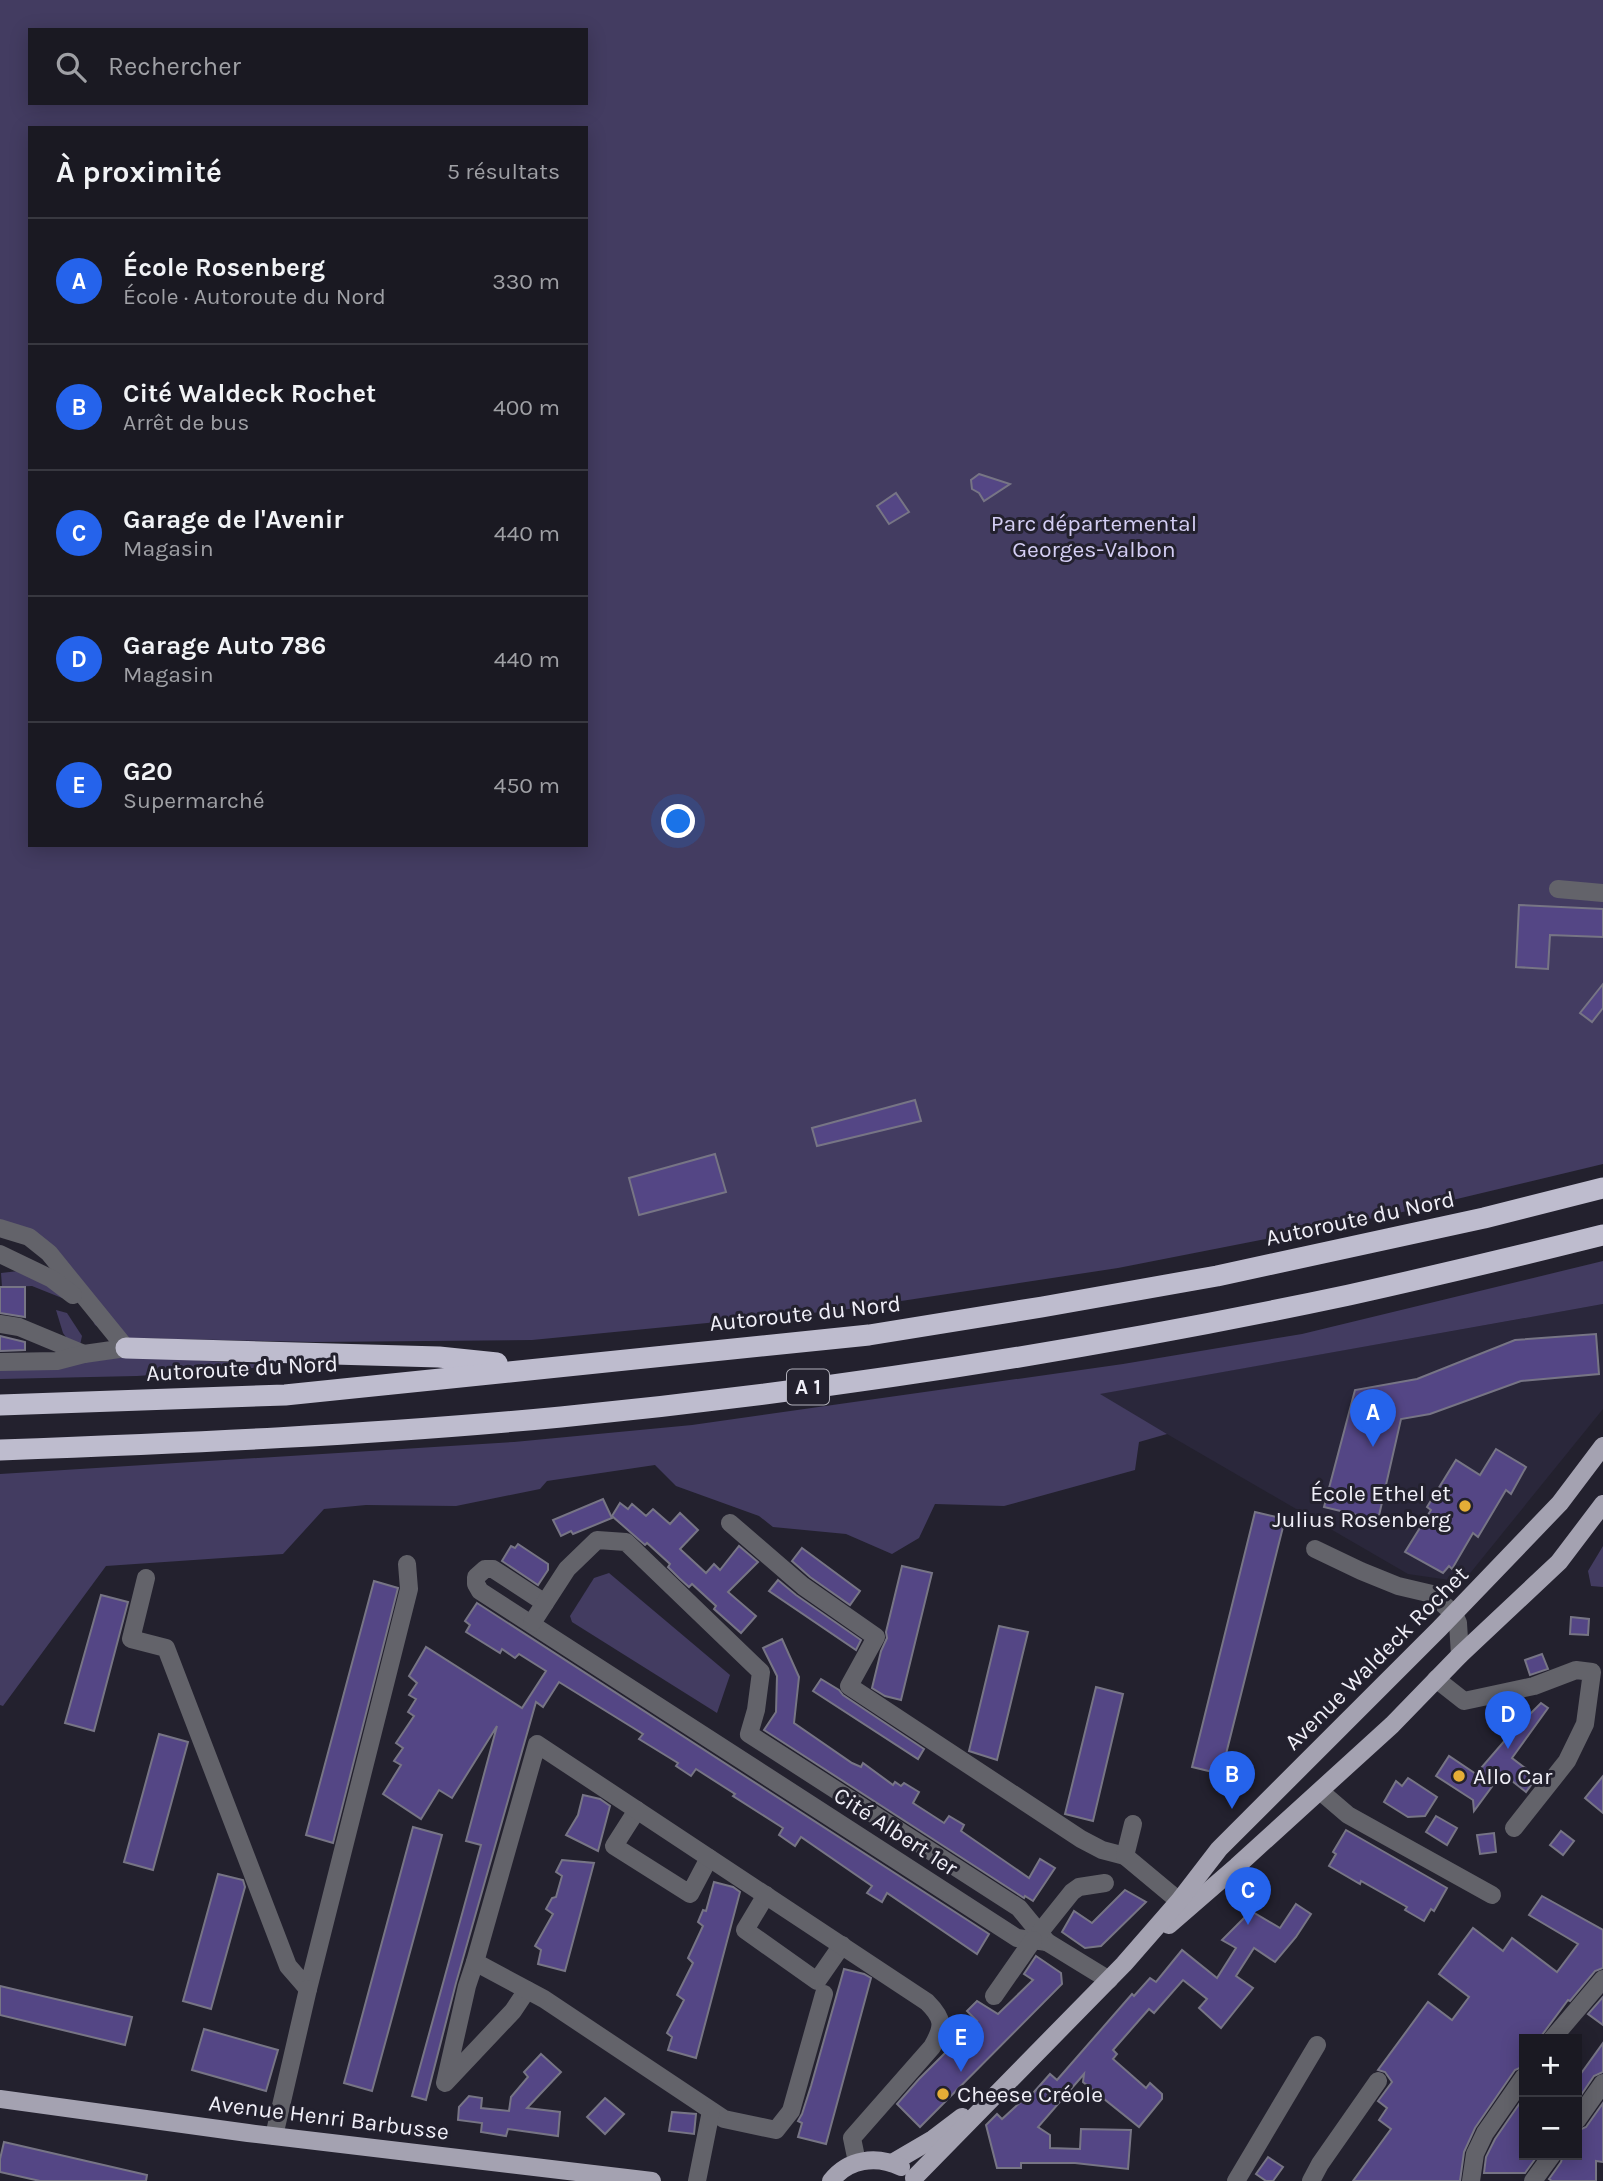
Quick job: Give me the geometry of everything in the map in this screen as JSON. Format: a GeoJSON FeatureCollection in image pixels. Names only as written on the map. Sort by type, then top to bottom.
{"type":"FeatureCollection","features":[{"type":"Feature","properties":{"kind":"highway","name":"Autoroute du Nord"},"geometry":{"type":"LineString","coordinates":[[0,1405],[285,1395],[869,1335],[1135,1292],[1484,1219],[1603,1188]]}},
{"type":"Feature","properties":{"kind":"highway","name":"A 1"},"geometry":{"type":"LineString","coordinates":[[0,1450],[284,1437],[476,1424],[640,1408],[867,1380],[1217,1321],[1361,1292],[1603,1235]]}},
{"type":"Feature","properties":{"kind":"highway"},"geometry":{"type":"LineString","coordinates":[[125,1348],[439,1357],[545,1368]]}},
{"type":"Feature","properties":{"kind":"main road","name":"Avenue Waldeck Rochet"},"geometry":{"type":"LineString","coordinates":[[915,2180],[1124,1964],[1219,1849],[1454,1614],[1560,1503],[1603,1446]]}},
{"type":"Feature","properties":{"kind":"main road","name":"Avenue Waldeck Rochet"},"geometry":{"type":"LineString","coordinates":[[1124,1964],[1392,1725],[1460,1655],[1559,1562],[1603,1504]]}},
{"type":"Feature","properties":{"kind":"main road","name":"Avenue Waldeck Rochet"},"geometry":{"type":"LineString","coordinates":[[892,2163],[933,2139],[1020,2070]]}},
{"type":"Feature","properties":{"kind":"main road","name":"Avenue Henri Barbusse"},"geometry":{"type":"LineString","coordinates":[[0,2099],[274,2136],[652,2181]]}},
{"type":"Feature","properties":{"kind":"main road"},"geometry":{"type":"LineString","coordinates":[[831,2181],[847,2166],[877,2160],[904,2169],[915,2180]]}},
{"type":"Feature","properties":{"kind":"street"},"geometry":{"type":"LineString","coordinates":[[1558,889],[1603,894]]}},
{"type":"Feature","properties":{"kind":"street"},"geometry":{"type":"LineString","coordinates":[[0,1228],[29,1237],[49,1253],[125,1348]]}},
{"type":"Feature","properties":{"kind":"street"},"geometry":{"type":"LineString","coordinates":[[0,1254],[52,1279],[96,1312]]}},
{"type":"Feature","properties":{"kind":"street"},"geometry":{"type":"LineString","coordinates":[[0,1324],[19,1327],[85,1354]]}},
{"type":"Feature","properties":{"kind":"street"},"geometry":{"type":"LineString","coordinates":[[0,1362],[57,1361],[125,1348]]}},
{"type":"Feature","properties":{"kind":"street"},"geometry":{"type":"LineString","coordinates":[[730,1523],[803,1586],[876,1637],[849,1686],[1081,1839],[1102,1850],[1125,1856],[1178,1901]]}},
{"type":"Feature","properties":{"kind":"street"},"geometry":{"type":"LineString","coordinates":[[532,1623],[568,1569],[597,1540],[626,1542],[761,1672],[756,1710],[749,1734],[723,1747]]}},
{"type":"Feature","properties":{"kind":"street"},"geometry":{"type":"LineString","coordinates":[[1315,1549],[1386,1581],[1432,1594],[1454,1614],[1458,1623],[1460,1655]]}},
{"type":"Feature","properties":{"kind":"street"},"geometry":{"type":"LineString","coordinates":[[274,2136],[308,1989],[409,1589],[407,1564]]}},
{"type":"Feature","properties":{"kind":"street","name":"Cité Albert 1er"},"geometry":{"type":"LineString","coordinates":[[545,1603],[493,1569],[478,1573],[476,1584],[480,1591],[1017,1938],[1040,1938]]}},
{"type":"Feature","properties":{"kind":"street"},"geometry":{"type":"LineString","coordinates":[[146,1578],[131,1639],[166,1648],[288,1966],[308,1989]]}},
{"type":"Feature","properties":{"kind":"street"},"geometry":{"type":"LineString","coordinates":[[1436,1679],[1464,1702],[1534,1686],[1576,1670],[1597,1672],[1585,1724],[1567,1761],[1514,1828]]}},
{"type":"Feature","properties":{"kind":"street","name":"Cité Albert 1er"},"geometry":{"type":"LineString","coordinates":[[749,1734],[1019,1908],[1040,1938],[1109,1980]]}},
{"type":"Feature","properties":{"kind":"street"},"geometry":{"type":"LineString","coordinates":[[527,1990],[513,2011],[445,2083],[467,1986],[537,1744],[927,2002],[939,2014],[941,2031],[932,2048],[852,2138],[857,2162]]}},
{"type":"Feature","properties":{"kind":"street"},"geometry":{"type":"LineString","coordinates":[[1320,1791],[1348,1815],[1492,1895]]}},
{"type":"Feature","properties":{"kind":"street"},"geometry":{"type":"LineString","coordinates":[[637,1810],[614,1846],[690,1894],[709,1858]]}},
{"type":"Feature","properties":{"kind":"street"},"geometry":{"type":"LineString","coordinates":[[1125,1856],[1133,1824]]}},
{"type":"Feature","properties":{"kind":"street"},"geometry":{"type":"LineString","coordinates":[[994,1996],[1072,1892],[1080,1887],[1105,1883]]}},
{"type":"Feature","properties":{"kind":"street"},"geometry":{"type":"LineString","coordinates":[[766,1895],[745,1930],[817,1981],[842,1945]]}},
{"type":"Feature","properties":{"kind":"street"},"geometry":{"type":"LineString","coordinates":[[475,1962],[527,1990],[724,2119],[776,2130],[791,2111],[824,1994]]}},
{"type":"Feature","properties":{"kind":"street"},"geometry":{"type":"LineString","coordinates":[[1556,2034],[1603,1979]]}},
{"type":"Feature","properties":{"kind":"street"},"geometry":{"type":"LineString","coordinates":[[1236,2181],[1317,2045]]}},
{"type":"Feature","properties":{"kind":"street"},"geometry":{"type":"LineString","coordinates":[[1311,2181],[1378,2081]]}},
{"type":"Feature","properties":{"kind":"street"},"geometry":{"type":"LineString","coordinates":[[1582,2113],[1603,2083]]}},
{"type":"Feature","properties":{"kind":"street"},"geometry":{"type":"LineString","coordinates":[[1471,2181],[1475,2154],[1485,2133],[1519,2084]]}},
{"type":"Feature","properties":{"kind":"street"},"geometry":{"type":"LineString","coordinates":[[696,2181],[711,2111]]}},
{"type":"Feature","properties":{"kind":"street"},"geometry":{"type":"LineString","coordinates":[[1533,2181],[1548,2160]]}},
{"type":"Feature","properties":{"kind":"shaded area"},"geometry":{"type":"Polygon","coordinates":[[[1603,1304],[1603,1409],[1463,1582],[1408,1574],[1098,1394],[1603,1304]]]}},
{"type":"Feature","properties":{"kind":"green space","name":"Parc départemental Georges-Valbon"},"geometry":{"type":"Polygon","coordinates":[[[0,0],[1603,0],[1603,1164],[1394,1214],[1118,1268],[842,1310],[532,1340],[315,1342],[114,1336],[95,1325],[66,1267],[0,1226],[0,0]]]}},
{"type":"Feature","properties":{"kind":"green space"},"geometry":{"type":"Polygon","coordinates":[[[1603,1261],[1603,1304],[1100,1394],[1167,1434],[1139,1442],[1135,1470],[1004,1506],[935,1504],[919,1538],[892,1554],[846,1534],[773,1527],[759,1516],[676,1486],[655,1465],[547,1481],[540,1489],[456,1506],[366,1505],[324,1509],[283,1554],[106,1566],[3,1706],[0,1705],[0,1474],[514,1442],[692,1425],[1123,1364],[1302,1334],[1603,1261]]]}},
{"type":"Feature","properties":{"kind":"green space"},"geometry":{"type":"Polygon","coordinates":[[[27,1270],[56,1282],[62,1298],[32,1286],[2,1287],[1,1273],[27,1270]]]}},
{"type":"Feature","properties":{"kind":"green space"},"geometry":{"type":"Polygon","coordinates":[[[56,1310],[67,1313],[82,1336],[80,1345],[71,1344],[63,1333],[56,1310]]]}},
{"type":"Feature","properties":{"kind":"green space"},"geometry":{"type":"Polygon","coordinates":[[[106,1354],[280,1366],[137,1376],[0,1379],[0,1366],[106,1354]]]}},
{"type":"Feature","properties":{"kind":"green space"},"geometry":{"type":"Polygon","coordinates":[[[1603,1546],[1603,1587],[1591,1586],[1588,1571],[1603,1546]]]}},
{"type":"Feature","properties":{"kind":"green space"},"geometry":{"type":"Polygon","coordinates":[[[609,1573],[730,1675],[717,1713],[572,1622],[570,1616],[594,1578],[609,1573]]]}},
{"type":"Feature","properties":{"kind":"building"},"geometry":{"type":"Polygon","coordinates":[[[979,474],[1010,484],[984,501],[979,493],[972,489],[971,480],[979,474]]]}},
{"type":"Feature","properties":{"kind":"building"},"geometry":{"type":"Polygon","coordinates":[[[896,493],[909,512],[889,524],[877,506],[896,493]]]}},
{"type":"Feature","properties":{"kind":"building"},"geometry":{"type":"Polygon","coordinates":[[[1519,905],[1603,909],[1603,937],[1550,935],[1548,969],[1516,967],[1519,905]]]}},
{"type":"Feature","properties":{"kind":"building"},"geometry":{"type":"Polygon","coordinates":[[[1603,984],[1603,1008],[1592,1022],[1580,1013],[1603,984]]]}},
{"type":"Feature","properties":{"kind":"building"},"geometry":{"type":"Polygon","coordinates":[[[915,1100],[921,1121],[817,1146],[812,1128],[915,1100]]]}},
{"type":"Feature","properties":{"kind":"building"},"geometry":{"type":"Polygon","coordinates":[[[715,1154],[726,1192],[639,1215],[629,1178],[715,1154]]]}},
{"type":"Feature","properties":{"kind":"building"},"geometry":{"type":"Polygon","coordinates":[[[0,1287],[25,1287],[25,1317],[0,1313],[0,1287]]]}},
{"type":"Feature","properties":{"kind":"building"},"geometry":{"type":"Polygon","coordinates":[[[1596,1334],[1599,1374],[1521,1381],[1430,1414],[1401,1419],[1378,1520],[1324,1507],[1355,1390],[1417,1379],[1515,1340],[1596,1334]]]}},
{"type":"Feature","properties":{"kind":"building"},"geometry":{"type":"Polygon","coordinates":[[[0,1336],[25,1342],[25,1350],[0,1351],[0,1336]]]}},
{"type":"Feature","properties":{"kind":"building"},"geometry":{"type":"Polygon","coordinates":[[[1496,1449],[1526,1467],[1511,1494],[1506,1490],[1478,1537],[1473,1533],[1452,1569],[1449,1566],[1443,1573],[1405,1552],[1431,1510],[1427,1507],[1456,1460],[1480,1475],[1496,1449]]]}},
{"type":"Feature","properties":{"kind":"building"},"geometry":{"type":"Polygon","coordinates":[[[603,1499],[612,1518],[573,1534],[571,1531],[561,1536],[553,1520],[603,1499]]]}},
{"type":"Feature","properties":{"kind":"building"},"geometry":{"type":"Polygon","coordinates":[[[620,1503],[628,1509],[632,1504],[646,1516],[653,1509],[670,1524],[680,1513],[698,1530],[680,1549],[706,1573],[714,1564],[720,1570],[739,1546],[758,1562],[728,1592],[756,1616],[741,1633],[714,1609],[716,1606],[692,1584],[689,1587],[679,1578],[668,1567],[670,1564],[647,1543],[645,1545],[612,1516],[620,1503]]]}},
{"type":"Feature","properties":{"kind":"building"},"geometry":{"type":"Polygon","coordinates":[[[1255,1512],[1285,1519],[1221,1774],[1192,1767],[1255,1512]]]}},
{"type":"Feature","properties":{"kind":"building"},"geometry":{"type":"Polygon","coordinates":[[[518,1544],[548,1564],[548,1570],[538,1585],[502,1561],[511,1546],[515,1548],[518,1544]]]}},
{"type":"Feature","properties":{"kind":"building"},"geometry":{"type":"Polygon","coordinates":[[[802,1548],[860,1591],[850,1605],[792,1561],[802,1548]]]}},
{"type":"Feature","properties":{"kind":"building"},"geometry":{"type":"Polygon","coordinates":[[[902,1566],[932,1573],[901,1700],[885,1696],[872,1688],[887,1638],[886,1632],[902,1566]]]}},
{"type":"Feature","properties":{"kind":"building"},"geometry":{"type":"Polygon","coordinates":[[[778,1580],[861,1640],[856,1650],[769,1591],[778,1580]]]}},
{"type":"Feature","properties":{"kind":"building"},"geometry":{"type":"Polygon","coordinates":[[[374,1581],[398,1588],[333,1843],[306,1835],[374,1581]]]}},
{"type":"Feature","properties":{"kind":"building"},"geometry":{"type":"Polygon","coordinates":[[[101,1595],[128,1602],[94,1731],[65,1723],[101,1595]]]}},
{"type":"Feature","properties":{"kind":"building"},"geometry":{"type":"Polygon","coordinates":[[[477,1603],[989,1934],[977,1954],[887,1893],[882,1902],[867,1893],[872,1886],[801,1837],[795,1846],[779,1835],[783,1828],[733,1796],[735,1794],[696,1769],[691,1776],[676,1766],[678,1763],[639,1739],[643,1734],[559,1682],[543,1707],[536,1702],[456,1983],[426,2100],[412,2096],[481,1845],[466,1841],[497,1726],[452,1798],[439,1790],[421,1819],[383,1794],[401,1765],[394,1761],[403,1748],[396,1743],[414,1716],[408,1712],[416,1699],[409,1695],[417,1683],[409,1676],[426,1647],[522,1708],[546,1671],[519,1654],[515,1658],[502,1649],[500,1653],[466,1632],[470,1625],[465,1621],[477,1603]]]}},
{"type":"Feature","properties":{"kind":"building"},"geometry":{"type":"Polygon","coordinates":[[[1571,1617],[1589,1619],[1588,1635],[1570,1634],[1571,1617]]]}},
{"type":"Feature","properties":{"kind":"building"},"geometry":{"type":"Polygon","coordinates":[[[999,1626],[1028,1632],[997,1760],[969,1751],[999,1626]]]}},
{"type":"Feature","properties":{"kind":"building"},"geometry":{"type":"Polygon","coordinates":[[[782,1639],[799,1677],[794,1723],[852,1763],[861,1767],[863,1763],[893,1785],[895,1782],[901,1786],[904,1783],[919,1792],[913,1803],[944,1823],[949,1816],[964,1825],[961,1831],[1029,1878],[1040,1859],[1055,1868],[1033,1901],[1025,1896],[1024,1898],[764,1730],[776,1712],[777,1676],[763,1648],[782,1639]]]}},
{"type":"Feature","properties":{"kind":"building"},"geometry":{"type":"Polygon","coordinates":[[[1542,1654],[1548,1669],[1530,1675],[1525,1660],[1542,1654]]]}},
{"type":"Feature","properties":{"kind":"building"},"geometry":{"type":"Polygon","coordinates":[[[821,1679],[924,1749],[918,1759],[813,1691],[821,1679]]]}},
{"type":"Feature","properties":{"kind":"building"},"geometry":{"type":"Polygon","coordinates":[[[1096,1687],[1123,1694],[1093,1821],[1065,1814],[1096,1687]]]}},
{"type":"Feature","properties":{"kind":"building"},"geometry":{"type":"Polygon","coordinates":[[[1541,1703],[1548,1708],[1512,1758],[1537,1777],[1526,1792],[1502,1773],[1474,1811],[1473,1800],[1436,1776],[1449,1756],[1476,1774],[1541,1703]]]}},
{"type":"Feature","properties":{"kind":"building"},"geometry":{"type":"Polygon","coordinates":[[[159,1734],[188,1742],[153,1870],[124,1862],[159,1734]]]}},
{"type":"Feature","properties":{"kind":"building"},"geometry":{"type":"Polygon","coordinates":[[[1603,1776],[1603,1813],[1585,1798],[1603,1776]]]}},
{"type":"Feature","properties":{"kind":"building"},"geometry":{"type":"Polygon","coordinates":[[[1408,1778],[1437,1797],[1425,1816],[1408,1817],[1384,1802],[1396,1781],[1402,1786],[1408,1778]]]}},
{"type":"Feature","properties":{"kind":"building"},"geometry":{"type":"Polygon","coordinates":[[[583,1795],[600,1799],[610,1806],[598,1851],[566,1835],[578,1815],[583,1795]]]}},
{"type":"Feature","properties":{"kind":"building"},"geometry":{"type":"Polygon","coordinates":[[[1436,1816],[1457,1828],[1447,1845],[1426,1832],[1436,1816]]]}},
{"type":"Feature","properties":{"kind":"building"},"geometry":{"type":"Polygon","coordinates":[[[413,1827],[442,1835],[372,2091],[344,2083],[413,1827]]]}},
{"type":"Feature","properties":{"kind":"building"},"geometry":{"type":"Polygon","coordinates":[[[1346,1830],[1447,1888],[1434,1911],[1431,1909],[1424,1921],[1405,1910],[1407,1907],[1329,1866],[1336,1854],[1333,1852],[1346,1830]]]}},
{"type":"Feature","properties":{"kind":"building"},"geometry":{"type":"Polygon","coordinates":[[[1561,1831],[1574,1841],[1563,1855],[1550,1845],[1561,1831]]]}},
{"type":"Feature","properties":{"kind":"building"},"geometry":{"type":"Polygon","coordinates":[[[1494,1833],[1496,1852],[1480,1854],[1477,1835],[1494,1833]]]}},
{"type":"Feature","properties":{"kind":"building"},"geometry":{"type":"Polygon","coordinates":[[[562,1860],[594,1863],[565,1971],[538,1964],[541,1950],[535,1946],[553,1914],[546,1909],[552,1898],[556,1897],[562,1876],[556,1872],[562,1860]]]}},
{"type":"Feature","properties":{"kind":"building"},"geometry":{"type":"Polygon","coordinates":[[[218,1874],[243,1880],[245,1887],[211,2009],[183,2001],[218,1874]]]}},
{"type":"Feature","properties":{"kind":"building"},"geometry":{"type":"Polygon","coordinates":[[[714,1882],[733,1887],[740,1892],[696,2058],[668,2050],[672,2037],[667,2033],[684,2000],[677,1995],[693,1963],[688,1958],[703,1926],[698,1922],[703,1910],[706,1911],[714,1882]]]}},
{"type":"Feature","properties":{"kind":"building"},"geometry":{"type":"Polygon","coordinates":[[[1125,1890],[1146,1902],[1101,1946],[1085,1948],[1062,1932],[1074,1911],[1092,1923],[1125,1890]]]}},
{"type":"Feature","properties":{"kind":"building"},"geometry":{"type":"Polygon","coordinates":[[[1542,1896],[1603,1930],[1603,1968],[1595,1971],[1570,2001],[1568,2000],[1543,2034],[1519,2034],[1519,2068],[1515,2070],[1475,2128],[1464,2152],[1460,2181],[1353,2181],[1391,2129],[1379,2120],[1387,2108],[1378,2101],[1392,2082],[1385,2072],[1378,2070],[1428,2002],[1452,2020],[1469,1997],[1439,1974],[1473,1928],[1503,1951],[1512,1938],[1557,1972],[1578,1944],[1529,1915],[1542,1896]]]}},
{"type":"Feature","properties":{"kind":"building"},"geometry":{"type":"Polygon","coordinates":[[[1296,1904],[1311,1914],[1275,1962],[1254,1948],[1236,1976],[1253,1988],[1221,2028],[1199,2008],[1207,1999],[1183,1980],[1154,2013],[1149,2009],[1113,2050],[1117,2054],[1113,2059],[1146,2088],[1150,2083],[1162,2094],[1162,2099],[1139,2127],[1083,2082],[1084,2074],[1038,2127],[1050,2135],[1050,2148],[1080,2149],[1081,2129],[1131,2130],[1128,2169],[1075,2163],[1021,2163],[1021,2168],[997,2168],[986,2125],[997,2114],[1002,2119],[1024,2099],[1026,2101],[1050,2074],[1057,2080],[1132,1994],[1134,1996],[1150,1978],[1156,1982],[1182,1950],[1217,1978],[1236,1948],[1222,1940],[1251,1911],[1280,1928],[1296,1904]]]}},
{"type":"Feature","properties":{"kind":"building"},"geometry":{"type":"Polygon","coordinates":[[[1036,1956],[1061,1973],[1062,1984],[920,2127],[897,2104],[977,2021],[967,2011],[977,2001],[998,2014],[1033,1980],[1024,1974],[1036,1956]]]}},
{"type":"Feature","properties":{"kind":"building"},"geometry":{"type":"Polygon","coordinates":[[[844,1969],[871,1978],[826,2144],[798,2137],[802,2123],[798,2121],[811,2086],[844,1969]]]}},
{"type":"Feature","properties":{"kind":"building"},"geometry":{"type":"Polygon","coordinates":[[[0,1986],[132,2017],[125,2045],[0,2015],[0,1986]]]}},
{"type":"Feature","properties":{"kind":"building"},"geometry":{"type":"Polygon","coordinates":[[[1603,1997],[1603,2025],[1588,2014],[1603,1997]]]}},
{"type":"Feature","properties":{"kind":"building"},"geometry":{"type":"Polygon","coordinates":[[[204,2029],[278,2050],[266,2091],[192,2070],[204,2029]]]}},
{"type":"Feature","properties":{"kind":"building"},"geometry":{"type":"Polygon","coordinates":[[[1603,2043],[1603,2072],[1594,2076],[1582,2094],[1582,2072],[1603,2043]]]}},
{"type":"Feature","properties":{"kind":"building"},"geometry":{"type":"Polygon","coordinates":[[[541,2054],[561,2072],[527,2108],[560,2112],[558,2136],[508,2129],[506,2136],[481,2132],[482,2123],[458,2120],[459,2107],[469,2096],[482,2098],[481,2108],[509,2111],[511,2097],[528,2077],[524,2072],[541,2054]]]}},
{"type":"Feature","properties":{"kind":"building"},"geometry":{"type":"Polygon","coordinates":[[[605,2098],[624,2114],[605,2134],[587,2117],[605,2098]]]}},
{"type":"Feature","properties":{"kind":"building"},"geometry":{"type":"Polygon","coordinates":[[[1603,2103],[1603,2162],[1596,2161],[1596,2181],[1549,2179],[1562,2160],[1582,2160],[1582,2129],[1603,2103]]]}},
{"type":"Feature","properties":{"kind":"building"},"geometry":{"type":"Polygon","coordinates":[[[1519,2104],[1519,2160],[1534,2160],[1525,2173],[1484,2173],[1486,2157],[1519,2104]]]}},
{"type":"Feature","properties":{"kind":"building"},"geometry":{"type":"Polygon","coordinates":[[[672,2112],[696,2114],[694,2134],[669,2131],[672,2112]]]}},
{"type":"Feature","properties":{"kind":"building"},"geometry":{"type":"Polygon","coordinates":[[[4,2142],[147,2175],[146,2181],[40,2181],[0,2172],[4,2142]]]}},
{"type":"Feature","properties":{"kind":"building"},"geometry":{"type":"Polygon","coordinates":[[[1268,2157],[1283,2167],[1273,2181],[1266,2181],[1256,2174],[1268,2157]]]}},
{"type":"Feature","properties":{"kind":"place","name":"École Rosenberg"},"geometry":{"type":"Point","coordinates":[1373,1447]}},
{"type":"Feature","properties":{"kind":"place","name":"École Ethel et Julius Rosenberg"},"geometry":{"type":"Point","coordinates":[1465,1506]}},
{"type":"Feature","properties":{"kind":"place","name":"Garage Auto 786"},"geometry":{"type":"Point","coordinates":[1508,1749]}},
{"type":"Feature","properties":{"kind":"place","name":"Allo Car"},"geometry":{"type":"Point","coordinates":[1459,1776]}},
{"type":"Feature","properties":{"kind":"place","name":"Cité Waldeck Rochet"},"geometry":{"type":"Point","coordinates":[1232,1809]}},
{"type":"Feature","properties":{"kind":"place","name":"Garage de l'Avenir"},"geometry":{"type":"Point","coordinates":[1248,1925]}},
{"type":"Feature","properties":{"kind":"place","name":"G20"},"geometry":{"type":"Point","coordinates":[961,2072]}},
{"type":"Feature","properties":{"kind":"place","name":"Cheese Créole"},"geometry":{"type":"Point","coordinates":[943,2094]}}]}
